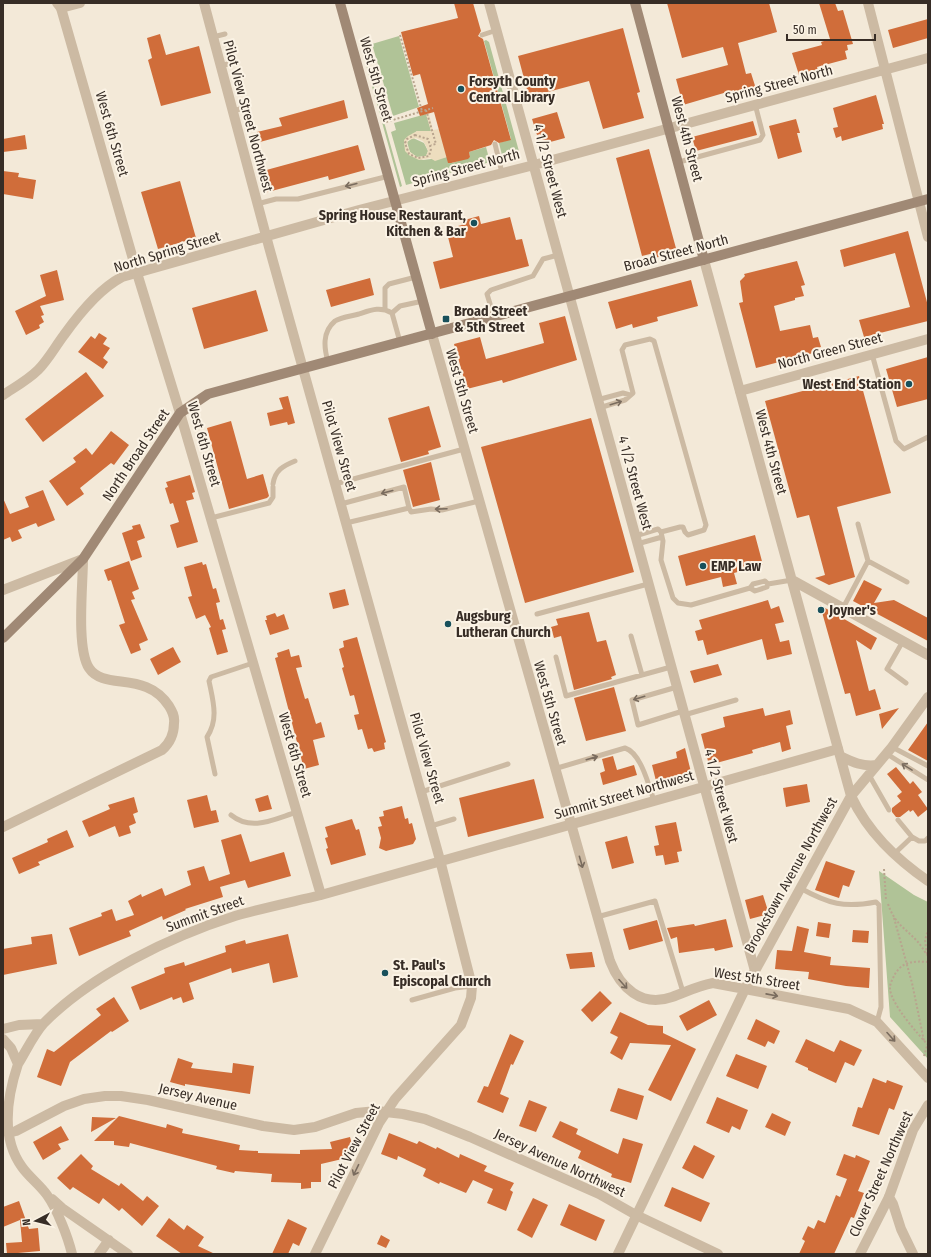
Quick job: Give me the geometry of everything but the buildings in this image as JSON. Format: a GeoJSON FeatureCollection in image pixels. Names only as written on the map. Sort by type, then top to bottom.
{"type":"FeatureCollection","features":[{"type":"Feature","properties":{"kind":"main road","name":"West 5th Street"},"geometry":{"type":"LineString","coordinates":[[340,3],[432,334]]}},
{"type":"Feature","properties":{"kind":"main road","name":"West 4th Street"},"geometry":{"type":"LineString","coordinates":[[635,3],[670,128],[704,260]]}},
{"type":"Feature","properties":{"kind":"main road","name":"Broad Street North"},"geometry":{"type":"LineString","coordinates":[[432,334],[923,201]]}},
{"type":"Feature","properties":{"kind":"main road","name":"North Broad Street"},"geometry":{"type":"LineString","coordinates":[[3,638],[84,559],[180,412],[208,394],[432,334]]}},
{"type":"Feature","properties":{"kind":"street"},"geometry":{"type":"LineString","coordinates":[[59,6],[80,3]]}},
{"type":"Feature","properties":{"kind":"street","name":"Pilot View Street Northwest"},"geometry":{"type":"LineString","coordinates":[[204,3],[266,236]]}},
{"type":"Feature","properties":{"kind":"street","name":"4 1/2 Street West"},"geometry":{"type":"LineString","coordinates":[[489,3],[755,971]]}},
{"type":"Feature","properties":{"kind":"street"},"geometry":{"type":"LineString","coordinates":[[868,3],[923,201],[928,237]]}},
{"type":"Feature","properties":{"kind":"street","name":"West 6th Street"},"geometry":{"type":"LineString","coordinates":[[59,6],[137,273],[180,412],[321,895]]}},
{"type":"Feature","properties":{"kind":"street","name":"Spring Street North"},"geometry":{"type":"LineString","coordinates":[[266,236],[928,58]]}},
{"type":"Feature","properties":{"kind":"street","name":"North Spring Street"},"geometry":{"type":"LineString","coordinates":[[3,394],[38,371],[72,323],[90,303],[114,282],[137,273],[266,236]]}},
{"type":"Feature","properties":{"kind":"street","name":"Pilot View Street"},"geometry":{"type":"LineString","coordinates":[[266,236],[431,826],[472,986],[471,998],[461,1025],[386,1111],[315,1254]]}},
{"type":"Feature","properties":{"kind":"street","name":"West 4th Street"},"geometry":{"type":"LineString","coordinates":[[704,260],[851,796],[859,813],[893,855],[928,881]]}},
{"type":"Feature","properties":{"kind":"street","name":"West 5th Street"},"geometry":{"type":"LineString","coordinates":[[432,334],[554,769],[610,961],[616,976],[624,987],[635,994],[652,1000],[671,997],[696,986],[713,983],[745,988],[771,995],[814,1002],[849,1010],[877,1022],[928,1078]]}},
{"type":"Feature","properties":{"kind":"street","name":"North Green Street"},"geometry":{"type":"LineString","coordinates":[[740,391],[928,339]]}},
{"type":"Feature","properties":{"kind":"street"},"geometry":{"type":"LineString","coordinates":[[3,590],[84,559],[82,627],[87,664],[97,676],[140,684],[158,694],[166,702],[174,716],[173,732],[169,743],[162,750],[3,827]]}},
{"type":"Feature","properties":{"kind":"street"},"geometry":{"type":"LineString","coordinates":[[792,580],[928,655]]}},
{"type":"Feature","properties":{"kind":"street","name":"Brookstown Avenue Northwest"},"geometry":{"type":"LineString","coordinates":[[618,1254],[745,988],[851,796],[889,750],[928,697]]}},
{"type":"Feature","properties":{"kind":"street"},"geometry":{"type":"LineString","coordinates":[[839,753],[855,764],[870,766],[877,765]]}},
{"type":"Feature","properties":{"kind":"street","name":"Summit Street Northwest"},"geometry":{"type":"LineString","coordinates":[[440,860],[704,787],[839,753]]}},
{"type":"Feature","properties":{"kind":"street","name":"Summit Street"},"geometry":{"type":"LineString","coordinates":[[72,1254],[68,1236],[47,1195],[37,1186],[21,1166],[13,1152],[8,1133],[10,1086],[18,1064],[43,1024],[95,983],[161,945],[235,916],[321,895],[440,860]]}},
{"type":"Feature","properties":{"kind":"street"},"geometry":{"type":"LineString","coordinates":[[3,1029],[19,1024],[43,1024]]}},
{"type":"Feature","properties":{"kind":"street"},"geometry":{"type":"LineString","coordinates":[[3,1039],[11,1048],[18,1064]]}},
{"type":"Feature","properties":{"kind":"street","name":"Jersey Avenue"},"geometry":{"type":"LineString","coordinates":[[8,1133],[16,1131],[64,1106],[84,1099],[105,1096],[121,1096],[148,1100],[263,1126],[294,1130],[315,1127],[356,1113],[386,1111]]}},
{"type":"Feature","properties":{"kind":"street","name":"Clover Street Northwest"},"geometry":{"type":"LineString","coordinates":[[860,1254],[889,1197],[913,1130],[928,1105]]}},
{"type":"Feature","properties":{"kind":"street","name":"Jersey Avenue Northwest"},"geometry":{"type":"LineString","coordinates":[[386,1111],[425,1119],[464,1135],[599,1194],[636,1215],[718,1254]]}},
{"type":"Feature","properties":{"kind":"street"},"geometry":{"type":"LineString","coordinates":[[47,1195],[62,1208],[128,1254]]}},
{"type":"Feature","properties":{"kind":"street"},"geometry":{"type":"LineString","coordinates":[[889,1197],[893,1204],[901,1229],[913,1254]]}},
{"type":"Feature","properties":{"kind":"street"},"geometry":{"type":"LineString","coordinates":[[99,1254],[108,1240]]}},
{"type":"Feature","properties":{"kind":"lane"},"geometry":{"type":"LineString","coordinates":[[482,35],[497,30]]}},
{"type":"Feature","properties":{"kind":"lane"},"geometry":{"type":"LineString","coordinates":[[213,37],[225,34]]}},
{"type":"Feature","properties":{"kind":"lane"},"geometry":{"type":"LineString","coordinates":[[221,66],[234,62]]}},
{"type":"Feature","properties":{"kind":"lane"},"geometry":{"type":"LineString","coordinates":[[679,162],[760,140],[763,134],[755,104]]}},
{"type":"Feature","properties":{"kind":"lane"},"geometry":{"type":"LineString","coordinates":[[233,111],[247,107]]}},
{"type":"Feature","properties":{"kind":"lane"},"geometry":{"type":"LineString","coordinates":[[495,144],[502,173]]}},
{"type":"Feature","properties":{"kind":"lane"},"geometry":{"type":"LineString","coordinates":[[258,204],[276,199],[298,199],[389,176]]}},
{"type":"Feature","properties":{"kind":"lane"},"geometry":{"type":"LineString","coordinates":[[494,317],[487,294],[491,290],[533,276],[543,259],[558,255]]}},
{"type":"Feature","properties":{"kind":"lane"},"geometry":{"type":"LineString","coordinates":[[384,308],[385,288],[389,284],[416,277]]}},
{"type":"Feature","properties":{"kind":"lane"},"geometry":{"type":"LineString","coordinates":[[392,313],[400,306],[423,301]]}},
{"type":"Feature","properties":{"kind":"lane"},"geometry":{"type":"LineString","coordinates":[[328,362],[324,347],[328,331],[336,321],[376,309],[384,308],[392,313],[400,342]]}},
{"type":"Feature","properties":{"kind":"lane"},"geometry":{"type":"LineString","coordinates":[[598,404],[625,400],[633,392],[622,350],[625,345],[650,339],[654,341],[706,525],[704,530],[688,534],[685,532],[683,527],[680,527],[636,540]]}},
{"type":"Feature","properties":{"kind":"lane"},"geometry":{"type":"LineString","coordinates":[[872,354],[896,441],[904,449],[928,437]]}},
{"type":"Feature","properties":{"kind":"lane"},"geometry":{"type":"LineString","coordinates":[[598,404],[623,393],[630,395]]}},
{"type":"Feature","properties":{"kind":"lane"},"geometry":{"type":"LineString","coordinates":[[335,484],[464,449]]}},
{"type":"Feature","properties":{"kind":"lane"},"geometry":{"type":"LineString","coordinates":[[211,518],[269,503],[273,497],[274,476],[282,467],[295,461]]}},
{"type":"Feature","properties":{"kind":"lane"},"geometry":{"type":"LineString","coordinates":[[341,504],[404,487],[411,512],[431,509],[442,510],[479,501]]}},
{"type":"Feature","properties":{"kind":"lane"},"geometry":{"type":"LineString","coordinates":[[346,523],[409,508]]}},
{"type":"Feature","properties":{"kind":"lane"},"geometry":{"type":"LineString","coordinates":[[843,608],[868,561],[858,524]]}},
{"type":"Feature","properties":{"kind":"lane"},"geometry":{"type":"LineString","coordinates":[[660,533],[661,560],[673,598],[678,603],[691,605],[750,588],[755,591],[767,587],[768,584],[792,580]]}},
{"type":"Feature","properties":{"kind":"lane"},"geometry":{"type":"LineString","coordinates":[[636,540],[660,533]]}},
{"type":"Feature","properties":{"kind":"lane"},"geometry":{"type":"LineString","coordinates":[[868,561],[907,582]]}},
{"type":"Feature","properties":{"kind":"lane"},"geometry":{"type":"LineString","coordinates":[[537,614],[648,584]]}},
{"type":"Feature","properties":{"kind":"lane"},"geometry":{"type":"LineString","coordinates":[[631,636],[642,676]]}},
{"type":"Feature","properties":{"kind":"lane"},"geometry":{"type":"LineString","coordinates":[[903,641],[887,669],[906,683]]}},
{"type":"Feature","properties":{"kind":"lane"},"geometry":{"type":"LineString","coordinates":[[556,657],[566,696],[671,668]]}},
{"type":"Feature","properties":{"kind":"lane"},"geometry":{"type":"LineString","coordinates":[[214,774],[207,737],[212,729],[215,714],[209,681],[211,677],[253,663]]}},
{"type":"Feature","properties":{"kind":"lane"},"geometry":{"type":"LineString","coordinates":[[677,687],[632,700],[638,725],[736,700]]}},
{"type":"Feature","properties":{"kind":"lane"},"geometry":{"type":"LineString","coordinates":[[554,769],[625,748],[630,750],[646,777],[654,801]]}},
{"type":"Feature","properties":{"kind":"lane"},"geometry":{"type":"LineString","coordinates":[[889,750],[928,766]]}},
{"type":"Feature","properties":{"kind":"lane"},"geometry":{"type":"LineString","coordinates":[[889,750],[928,780]]}},
{"type":"Feature","properties":{"kind":"lane"},"geometry":{"type":"LineString","coordinates":[[421,792],[508,764]]}},
{"type":"Feature","properties":{"kind":"lane"},"geometry":{"type":"LineString","coordinates":[[869,775],[889,810]]}},
{"type":"Feature","properties":{"kind":"lane"},"geometry":{"type":"LineString","coordinates":[[230,815],[240,822],[254,824],[296,812]]}},
{"type":"Feature","properties":{"kind":"lane"},"geometry":{"type":"LineString","coordinates":[[431,826],[454,819]]}},
{"type":"Feature","properties":{"kind":"lane"},"geometry":{"type":"LineString","coordinates":[[898,820],[918,841],[925,841],[928,838]]}},
{"type":"Feature","properties":{"kind":"lane"},"geometry":{"type":"LineString","coordinates":[[893,855],[912,836]]}},
{"type":"Feature","properties":{"kind":"lane"},"geometry":{"type":"LineString","coordinates":[[800,888],[831,903],[844,905],[876,902],[879,905],[881,1007],[877,1022]]}},
{"type":"Feature","properties":{"kind":"lane"},"geometry":{"type":"LineString","coordinates":[[597,917],[655,901],[683,992]]}},
{"type":"Feature","properties":{"kind":"lane"},"geometry":{"type":"LineString","coordinates":[[412,1000],[455,988],[472,986]]}},
{"type":"Feature","properties":{"kind":"path"},"geometry":{"type":"LineString","coordinates":[[400,35],[422,111]]}},
{"type":"Feature","properties":{"kind":"path"},"geometry":{"type":"LineString","coordinates":[[386,122],[433,108]]}},
{"type":"Feature","properties":{"kind":"path"},"geometry":{"type":"LineString","coordinates":[[426,110],[436,144],[431,145]]}},
{"type":"Feature","properties":{"kind":"path"},"geometry":{"type":"LineString","coordinates":[[419,135],[428,139],[431,145],[429,156],[421,158],[409,154],[405,143],[409,137],[419,135]]}},
{"type":"Feature","properties":{"kind":"path"},"geometry":{"type":"LineString","coordinates":[[884,869],[886,900],[894,918],[924,1041]]}},
{"type":"Feature","properties":{"kind":"path"},"geometry":{"type":"LineString","coordinates":[[894,918],[900,926],[919,942],[927,956]]}},
{"type":"Feature","properties":{"kind":"path"},"geometry":{"type":"LineString","coordinates":[[927,956],[925,940],[928,930]]}},
{"type":"Feature","properties":{"kind":"path"},"geometry":{"type":"LineString","coordinates":[[924,1056],[928,1045],[898,1007],[890,989],[892,979],[897,971],[906,963],[928,962]]}},
{"type":"Feature","properties":{"kind":"green space"},"geometry":{"type":"Polygon","coordinates":[[[399,36],[419,107],[393,116],[372,44],[399,36]]]}},
{"type":"Feature","properties":{"kind":"green space"},"geometry":{"type":"Polygon","coordinates":[[[486,40],[489,42],[520,155],[503,159],[499,143],[511,139],[484,41],[486,40]]]}},
{"type":"Feature","properties":{"kind":"green space"},"geometry":{"type":"Polygon","coordinates":[[[363,54],[365,54],[402,186],[400,187],[363,54]]]}},
{"type":"Feature","properties":{"kind":"green space"},"geometry":{"type":"Polygon","coordinates":[[[426,114],[431,131],[417,131],[404,143],[409,155],[423,160],[447,157],[452,163],[470,157],[469,152],[486,147],[490,162],[406,185],[391,132],[396,130],[394,123],[426,114]]]}},
{"type":"Feature","properties":{"kind":"green space"},"geometry":{"type":"Polygon","coordinates":[[[413,138],[424,143],[428,151],[426,156],[417,157],[410,152],[407,142],[413,138]]]}},
{"type":"Feature","properties":{"kind":"green space"},"geometry":{"type":"Polygon","coordinates":[[[879,871],[914,895],[928,902],[928,1059],[890,1017],[879,871]]]}},
{"type":"Feature","properties":{"kind":"shaded area"},"geometry":{"type":"Polygon","coordinates":[[[426,114],[429,114],[433,130],[439,129],[447,157],[435,161],[430,158],[419,160],[409,155],[405,151],[404,140],[408,136],[417,131],[431,131],[426,114]],[[416,138],[408,140],[407,145],[410,152],[417,157],[426,156],[428,151],[423,141],[416,138]]]}},
{"type":"Feature","properties":{"kind":"place","name":"Forsyth County Central Library"},"geometry":{"type":"Point","coordinates":[461,89]}},
{"type":"Feature","properties":{"kind":"place","name":"Spring House Restaurant, Kitchen & Bar"},"geometry":{"type":"Point","coordinates":[474,223]}},
{"type":"Feature","properties":{"kind":"place","name":"Broad Street & 5th Street"},"geometry":{"type":"Point","coordinates":[446,319]}},
{"type":"Feature","properties":{"kind":"place","name":"West End Station"},"geometry":{"type":"Point","coordinates":[909,384]}},
{"type":"Feature","properties":{"kind":"place","name":"EMP Law"},"geometry":{"type":"Point","coordinates":[703,566]}},
{"type":"Feature","properties":{"kind":"place","name":"Joyner's"},"geometry":{"type":"Point","coordinates":[821,610]}},
{"type":"Feature","properties":{"kind":"place","name":"Augsburg Lutheran Church"},"geometry":{"type":"Point","coordinates":[448,624]}},
{"type":"Feature","properties":{"kind":"place","name":"St. Paul's Episcopal Church"},"geometry":{"type":"Point","coordinates":[385,973]}}]}
